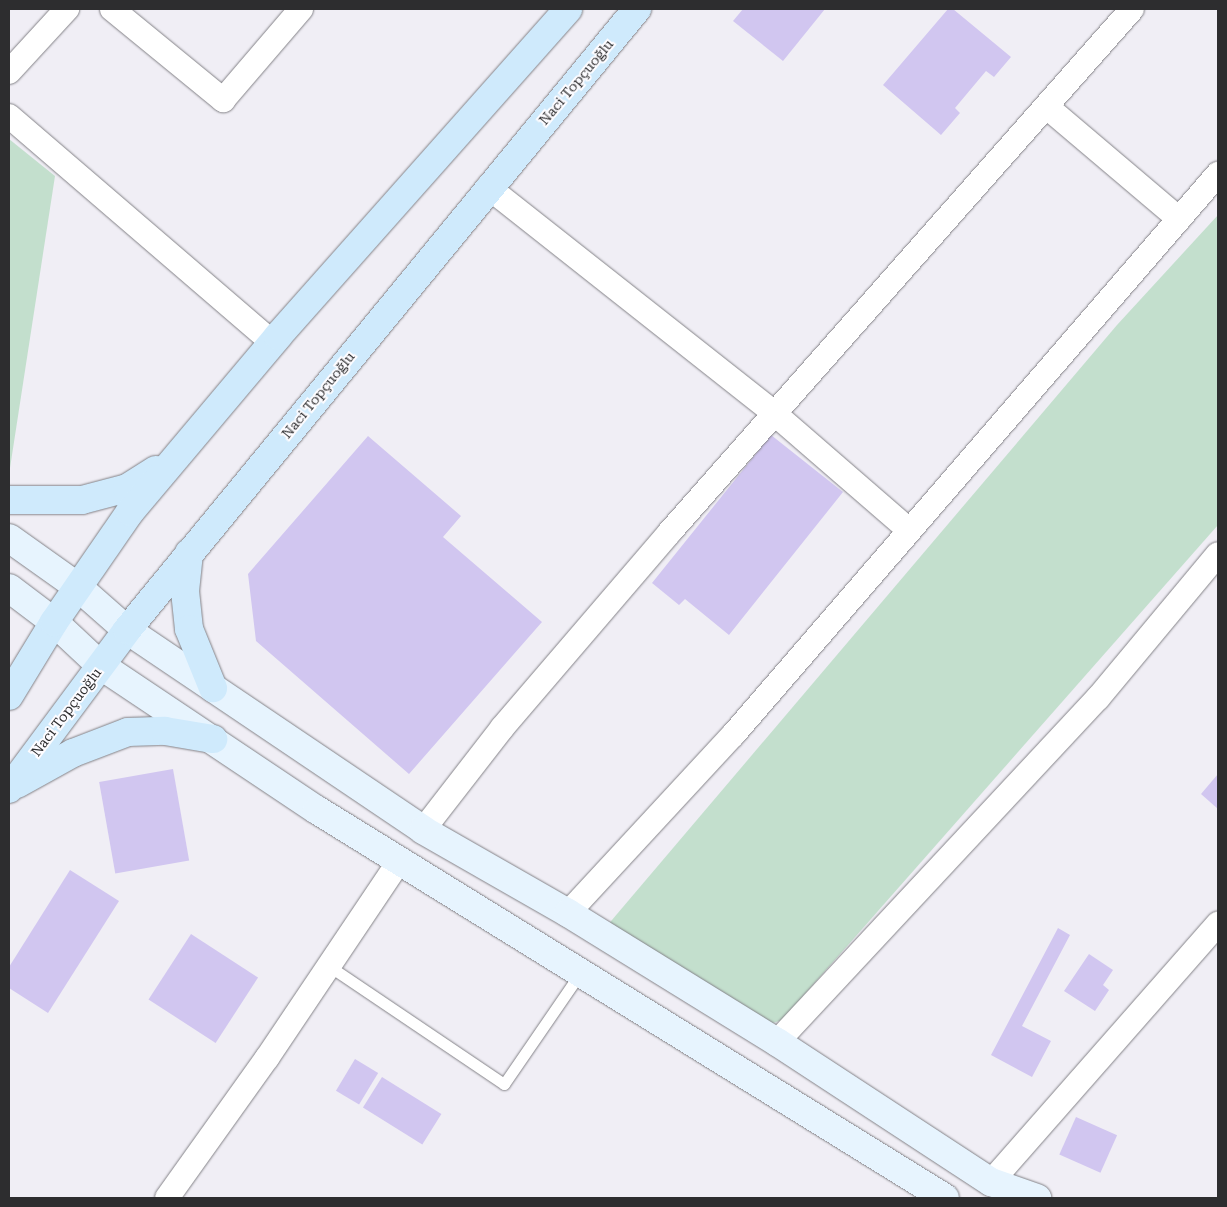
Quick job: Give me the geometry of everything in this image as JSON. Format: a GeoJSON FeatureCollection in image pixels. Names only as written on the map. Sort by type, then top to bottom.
{"type":"FeatureCollection","features":[{"type":"Feature","properties":{"kind":"main road"},"geometry":{"type":"LineString","coordinates":[[9,696],[54,622],[130,512],[272,343],[568,9]]}},
{"type":"Feature","properties":{"kind":"main road","name":"Naci Topçuoğlu"},"geometry":{"type":"LineString","coordinates":[[9,789],[127,630],[488,187],[637,9]]}},
{"type":"Feature","properties":{"kind":"main road"},"geometry":{"type":"LineString","coordinates":[[9,500],[82,500],[127,488],[178,455]]}},
{"type":"Feature","properties":{"kind":"main road"},"geometry":{"type":"LineString","coordinates":[[189,553],[185,591],[189,629],[213,688]]}},
{"type":"Feature","properties":{"kind":"main road"},"geometry":{"type":"LineString","coordinates":[[9,789],[73,753],[128,732],[165,731],[213,739]]}},
{"type":"Feature","properties":{"kind":"street"},"geometry":{"type":"LineString","coordinates":[[9,72],[67,9]]}},
{"type":"Feature","properties":{"kind":"street"},"geometry":{"type":"LineString","coordinates":[[112,9],[223,100],[301,9]]}},
{"type":"Feature","properties":{"kind":"street"},"geometry":{"type":"LineString","coordinates":[[423,830],[502,728],[775,414],[1047,107],[1123,12]]}},
{"type":"Feature","properties":{"kind":"street"},"geometry":{"type":"LineString","coordinates":[[1047,107],[1179,219]]}},
{"type":"Feature","properties":{"kind":"street"},"geometry":{"type":"LineString","coordinates":[[9,116],[272,343]]}},
{"type":"Feature","properties":{"kind":"street"},"geometry":{"type":"LineString","coordinates":[[568,913],[733,735],[1218,174]]}},
{"type":"Feature","properties":{"kind":"street"},"geometry":{"type":"LineString","coordinates":[[488,187],[775,414],[909,530]]}},
{"type":"Feature","properties":{"kind":"street"},"geometry":{"type":"LineString","coordinates":[[9,538],[78,587],[127,630],[423,830],[568,913],[777,1042],[991,1182],[1037,1198]]}},
{"type":"Feature","properties":{"kind":"street"},"geometry":{"type":"LineString","coordinates":[[777,1042],[1098,698],[1218,554]]}},
{"type":"Feature","properties":{"kind":"street"},"geometry":{"type":"LineString","coordinates":[[9,588],[54,622],[100,665],[317,810],[945,1198]]}},
{"type":"Feature","properties":{"kind":"street"},"geometry":{"type":"LineString","coordinates":[[167,1198],[329,966],[400,860]]}},
{"type":"Feature","properties":{"kind":"street"},"geometry":{"type":"LineString","coordinates":[[991,1182],[1218,924]]}},
{"type":"Feature","properties":{"kind":"lane"},"geometry":{"type":"LineString","coordinates":[[329,966],[504,1084],[581,972]]}},
{"type":"Feature","properties":{"kind":"green space"},"geometry":{"type":"Polygon","coordinates":[[[9,139],[55,176],[10,468],[9,467],[9,139]]]}},
{"type":"Feature","properties":{"kind":"green space"},"geometry":{"type":"Polygon","coordinates":[[[1218,215],[1218,525],[782,1020],[770,1024],[606,927],[1117,325],[1218,215]]]}},
{"type":"Feature","properties":{"kind":"building"},"geometry":{"type":"Polygon","coordinates":[[[743,9],[825,9],[783,61],[733,21],[743,9]]]}},
{"type":"Feature","properties":{"kind":"building"},"geometry":{"type":"Polygon","coordinates":[[[948,9],[953,9],[1011,57],[994,77],[986,71],[955,108],[960,113],[941,135],[883,85],[948,9]]]}},
{"type":"Feature","properties":{"kind":"building"},"geometry":{"type":"Polygon","coordinates":[[[771,435],[843,492],[729,635],[685,599],[679,605],[652,583],[771,435]]]}},
{"type":"Feature","properties":{"kind":"building"},"geometry":{"type":"Polygon","coordinates":[[[368,436],[461,516],[443,537],[542,622],[409,774],[256,641],[248,574],[368,436]]]}},
{"type":"Feature","properties":{"kind":"building"},"geometry":{"type":"Polygon","coordinates":[[[173,769],[189,861],[115,874],[99,782],[173,769]]]}},
{"type":"Feature","properties":{"kind":"building"},"geometry":{"type":"Polygon","coordinates":[[[1218,774],[1218,809],[1201,794],[1218,774]]]}},
{"type":"Feature","properties":{"kind":"building"},"geometry":{"type":"Polygon","coordinates":[[[70,870],[119,901],[48,1013],[9,988],[9,967],[70,870]]]}},
{"type":"Feature","properties":{"kind":"building"},"geometry":{"type":"Polygon","coordinates":[[[1058,928],[1070,935],[1022,1026],[1051,1041],[1032,1077],[991,1055],[1058,928]]]}},
{"type":"Feature","properties":{"kind":"building"},"geometry":{"type":"Polygon","coordinates":[[[191,934],[258,978],[216,1043],[149,999],[191,934]]]}},
{"type":"Feature","properties":{"kind":"building"},"geometry":{"type":"Polygon","coordinates":[[[1089,954],[1113,970],[1103,985],[1109,990],[1095,1011],[1064,991],[1089,954]]]}},
{"type":"Feature","properties":{"kind":"building"},"geometry":{"type":"Polygon","coordinates":[[[355,1059],[378,1073],[359,1105],[336,1091],[355,1059]]]}},
{"type":"Feature","properties":{"kind":"building"},"geometry":{"type":"Polygon","coordinates":[[[382,1077],[441,1114],[422,1145],[363,1108],[382,1077]]]}},
{"type":"Feature","properties":{"kind":"building"},"geometry":{"type":"Polygon","coordinates":[[[1076,1117],[1117,1135],[1100,1173],[1059,1154],[1076,1117]]]}}]}
